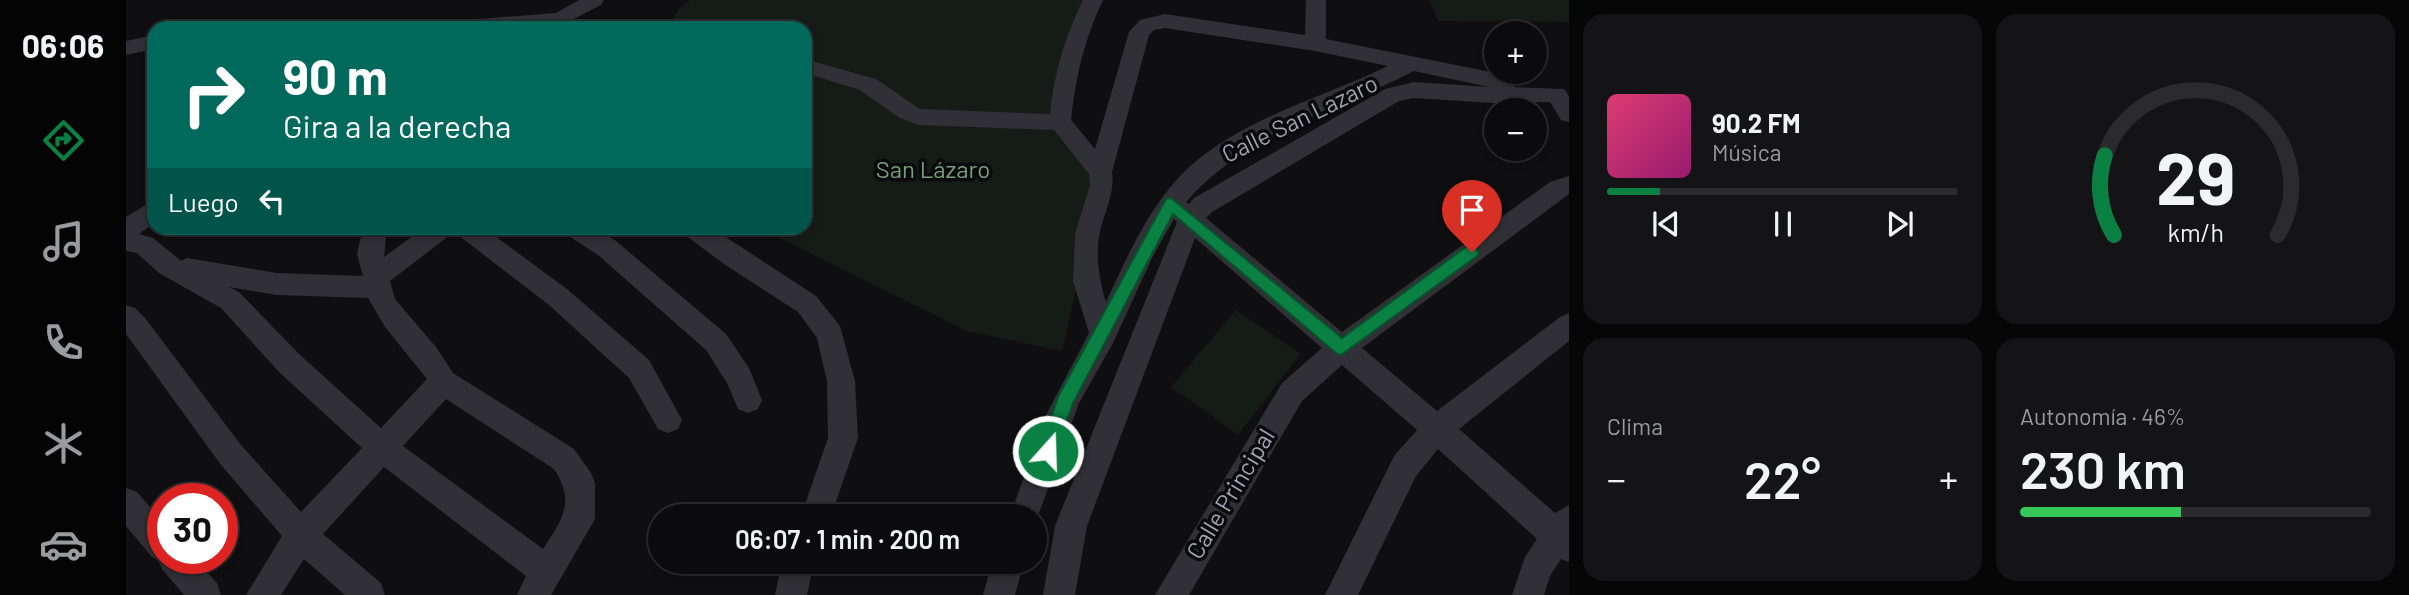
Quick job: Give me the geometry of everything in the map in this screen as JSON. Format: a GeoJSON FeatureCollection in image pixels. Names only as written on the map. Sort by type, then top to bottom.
{"type":"FeatureCollection","features":[{"type":"Feature","properties":{"kind":"street"},"geometry":{"type":"LineString","coordinates":[[536,21],[560,19],[594,0]]}},
{"type":"Feature","properties":{"kind":"street"},"geometry":{"type":"LineString","coordinates":[[1093,0],[1075,39],[1064,84],[1060,122],[1100,172]]}},
{"type":"Feature","properties":{"kind":"street"},"geometry":{"type":"LineString","coordinates":[[1315,44],[1316,0]]}},
{"type":"Feature","properties":{"kind":"street"},"geometry":{"type":"LineString","coordinates":[[1103,335],[1086,281],[1087,234],[1101,185],[1100,172],[1139,32],[1147,25],[1165,22],[1315,44],[1413,63],[1565,100]]}},
{"type":"Feature","properties":{"kind":"street"},"geometry":{"type":"LineString","coordinates":[[126,48],[147,44]]}},
{"type":"Feature","properties":{"kind":"street","name":"Calle San Lazaro"},"geometry":{"type":"LineString","coordinates":[[1029,504],[1066,401],[1103,335],[1143,253],[1181,211],[1208,165],[1246,140],[1358,91],[1413,63]]}},
{"type":"Feature","properties":{"kind":"street"},"geometry":{"type":"LineString","coordinates":[[812,67],[851,78],[876,89],[904,113],[918,117],[1060,122]]}},
{"type":"Feature","properties":{"kind":"street"},"geometry":{"type":"LineString","coordinates":[[1181,211],[1203,205],[1393,94],[1414,90],[1565,100]]}},
{"type":"Feature","properties":{"kind":"street","name":"Calle Principal"},"geometry":{"type":"LineString","coordinates":[[1171,595],[1292,393],[1341,348],[1558,188],[1569,185]]}},
{"type":"Feature","properties":{"kind":"street"},"geometry":{"type":"LineString","coordinates":[[1181,211],[1565,534],[1536,568],[1528,595]]}},
{"type":"Feature","properties":{"kind":"street"},"geometry":{"type":"LineString","coordinates":[[1059,595],[1071,526],[1181,211]]}},
{"type":"Feature","properties":{"kind":"street"},"geometry":{"type":"LineString","coordinates":[[126,230],[147,215]]}},
{"type":"Feature","properties":{"kind":"street"},"geometry":{"type":"LineString","coordinates":[[126,241],[144,245],[168,266],[230,300],[289,363],[540,583],[580,519],[580,483],[564,459],[443,382],[438,368],[381,302],[370,254],[374,235]]}},
{"type":"Feature","properties":{"kind":"street"},"geometry":{"type":"LineString","coordinates":[[168,266],[277,284],[376,282],[433,235]]}},
{"type":"Feature","properties":{"kind":"street"},"geometry":{"type":"LineString","coordinates":[[476,235],[558,297],[639,369],[668,420]]}},
{"type":"Feature","properties":{"kind":"street"},"geometry":{"type":"LineString","coordinates":[[587,235],[607,248],[716,342],[739,377],[748,400]]}},
{"type":"Feature","properties":{"kind":"street"},"geometry":{"type":"LineString","coordinates":[[703,235],[807,304],[830,334],[841,381],[843,438],[820,504]]}},
{"type":"Feature","properties":{"kind":"street"},"geometry":{"type":"LineString","coordinates":[[126,316],[232,455],[302,535],[369,595]]}},
{"type":"Feature","properties":{"kind":"street"},"geometry":{"type":"LineString","coordinates":[[1340,595],[1405,466],[1437,429],[1569,325]]}},
{"type":"Feature","properties":{"kind":"street"},"geometry":{"type":"LineString","coordinates":[[262,595],[302,535],[443,382]]}},
{"type":"Feature","properties":{"kind":"street"},"geometry":{"type":"LineString","coordinates":[[126,503],[147,527]]}},
{"type":"Feature","properties":{"kind":"street"},"geometry":{"type":"LineString","coordinates":[[187,574],[205,595]]}},
{"type":"Feature","properties":{"kind":"street"},"geometry":{"type":"LineString","coordinates":[[791,595],[794,574]]}},
{"type":"Feature","properties":{"kind":"street"},"geometry":{"type":"LineString","coordinates":[[999,595],[1005,574]]}},
{"type":"Feature","properties":{"kind":"green space","name":"San Lázaro"},"geometry":{"type":"Polygon","coordinates":[[[690,0],[1102,0],[1053,122],[1099,174],[1094,212],[1062,351],[967,331],[773,235],[812,235],[812,21],[672,21],[677,11],[690,0]]]}},
{"type":"Feature","properties":{"kind":"green space"},"geometry":{"type":"Polygon","coordinates":[[[1430,0],[1569,0],[1569,22],[1438,21],[1430,0]]]}},
{"type":"Feature","properties":{"kind":"green space"},"geometry":{"type":"Polygon","coordinates":[[[1236,310],[1301,354],[1238,435],[1171,387],[1236,310]]]}},
{"type":"Feature","properties":{"kind":"route"},"geometry":{"type":"LineString","coordinates":[[1048,451],[1066,401],[1171,203],[1341,348],[1472,252]]}}]}
